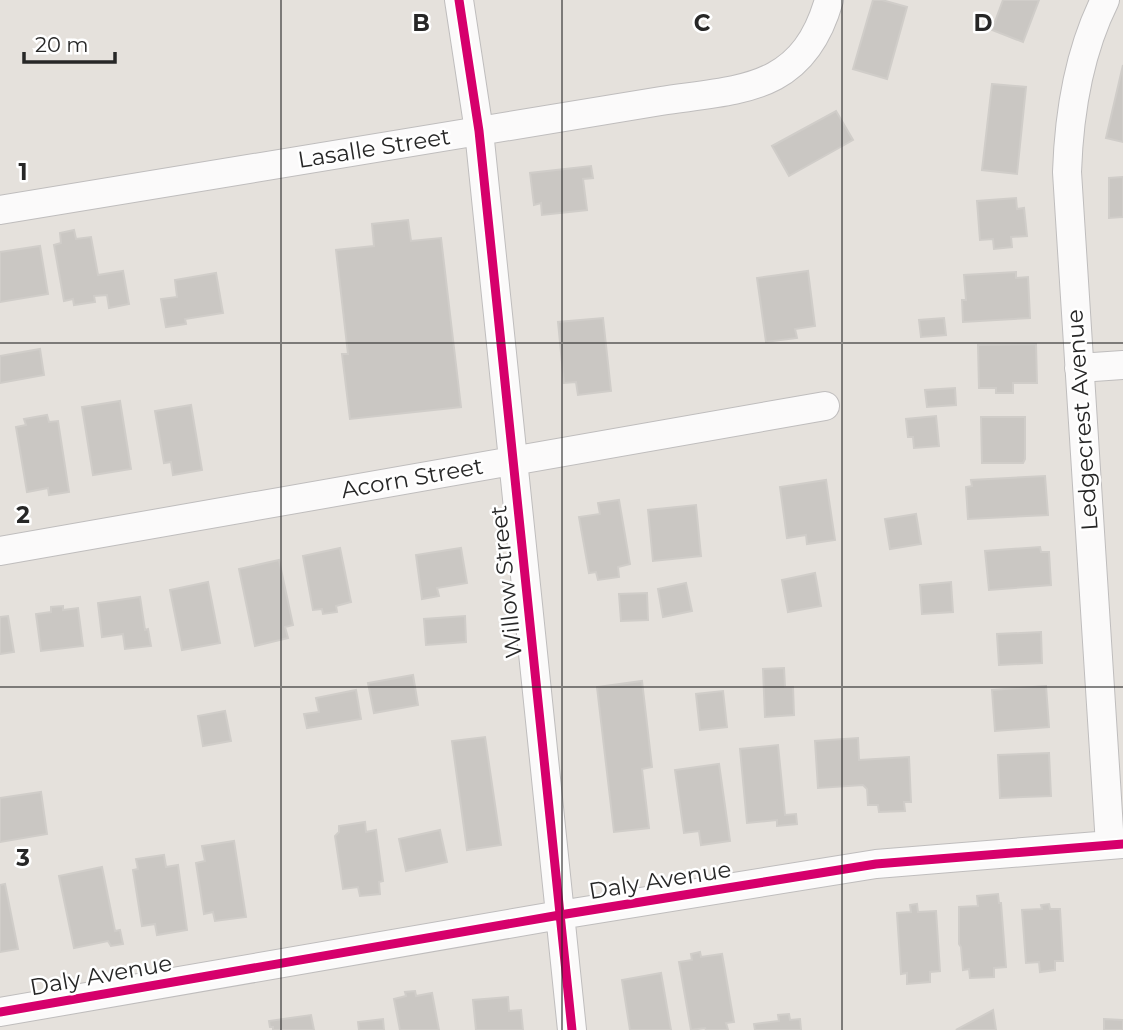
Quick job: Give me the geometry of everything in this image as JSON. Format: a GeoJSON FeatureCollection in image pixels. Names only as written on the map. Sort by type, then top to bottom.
{"type":"FeatureCollection","features":[{"type":"Feature","properties":{"kind":"street","name":"Willow Street"},"geometry":{"type":"LineString","coordinates":[[459,0],[479,131],[572,1030]]}},
{"type":"Feature","properties":{"kind":"street","name":"Lasalle Street"},"geometry":{"type":"LineString","coordinates":[[0,210],[751,87],[784,70],[804,53],[818,31],[829,0]]}},
{"type":"Feature","properties":{"kind":"street","name":"Ledgecrest Avenue"},"geometry":{"type":"LineString","coordinates":[[1105,0],[1093,27],[1082,64],[1069,139],[1068,201],[1116,845]]}},
{"type":"Feature","properties":{"kind":"street"},"geometry":{"type":"LineString","coordinates":[[1079,368],[1123,365]]}},
{"type":"Feature","properties":{"kind":"street","name":"Acorn Street"},"geometry":{"type":"LineString","coordinates":[[0,551],[825,405]]}},
{"type":"Feature","properties":{"kind":"street","name":"Daly Avenue"},"geometry":{"type":"LineString","coordinates":[[0,1012],[560,915],[876,864],[1116,845]]}},
{"type":"Feature","properties":{"kind":"building"},"geometry":{"type":"Polygon","coordinates":[[[873,0],[907,7],[887,79],[853,69],[873,0]]]}},
{"type":"Feature","properties":{"kind":"building"},"geometry":{"type":"Polygon","coordinates":[[[1003,0],[1039,0],[1023,42],[992,30],[1003,0]]]}},
{"type":"Feature","properties":{"kind":"building"},"geometry":{"type":"Polygon","coordinates":[[[1123,65],[1123,142],[1106,138],[1123,65]]]}},
{"type":"Feature","properties":{"kind":"building"},"geometry":{"type":"Polygon","coordinates":[[[992,84],[1026,87],[1017,174],[982,170],[992,84]]]}},
{"type":"Feature","properties":{"kind":"building"},"geometry":{"type":"Polygon","coordinates":[[[836,111],[853,140],[789,176],[772,146],[836,111]]]}},
{"type":"Feature","properties":{"kind":"building"},"geometry":{"type":"Polygon","coordinates":[[[591,166],[593,178],[583,179],[587,210],[542,215],[541,203],[534,205],[530,173],[591,166]]]}},
{"type":"Feature","properties":{"kind":"building"},"geometry":{"type":"Polygon","coordinates":[[[1123,177],[1123,217],[1109,218],[1109,178],[1123,177]]]}},
{"type":"Feature","properties":{"kind":"building"},"geometry":{"type":"Polygon","coordinates":[[[1016,198],[1017,209],[1024,208],[1027,236],[1011,237],[1012,247],[994,249],[993,239],[980,240],[977,201],[1016,198]]]}},
{"type":"Feature","properties":{"kind":"building"},"geometry":{"type":"Polygon","coordinates":[[[408,220],[411,241],[441,238],[461,407],[350,419],[342,354],[348,354],[336,250],[374,246],[372,224],[408,220]]]}},
{"type":"Feature","properties":{"kind":"building"},"geometry":{"type":"Polygon","coordinates":[[[74,230],[76,239],[91,237],[98,275],[123,271],[129,304],[109,308],[107,295],[94,296],[95,302],[74,305],[73,299],[64,301],[54,245],[61,243],[60,233],[74,230]]]}},
{"type":"Feature","properties":{"kind":"building"},"geometry":{"type":"Polygon","coordinates":[[[40,246],[48,294],[0,302],[0,252],[40,246]]]}},
{"type":"Feature","properties":{"kind":"building"},"geometry":{"type":"Polygon","coordinates":[[[808,271],[815,326],[795,329],[797,338],[766,342],[757,278],[808,271]]]}},
{"type":"Feature","properties":{"kind":"building"},"geometry":{"type":"Polygon","coordinates":[[[1016,272],[1016,278],[1028,277],[1030,318],[963,322],[962,300],[966,300],[964,275],[1016,272]]]}},
{"type":"Feature","properties":{"kind":"building"},"geometry":{"type":"Polygon","coordinates":[[[216,273],[223,313],[185,319],[186,324],[166,327],[161,299],[177,297],[175,280],[216,273]]]}},
{"type":"Feature","properties":{"kind":"building"},"geometry":{"type":"Polygon","coordinates":[[[603,318],[611,391],[578,395],[576,382],[564,383],[558,322],[603,318]]]}},
{"type":"Feature","properties":{"kind":"building"},"geometry":{"type":"Polygon","coordinates":[[[944,318],[946,335],[921,337],[919,320],[944,318]]]}},
{"type":"Feature","properties":{"kind":"building"},"geometry":{"type":"Polygon","coordinates":[[[1036,344],[1037,383],[1013,383],[1013,393],[996,393],[996,388],[979,388],[978,345],[1036,344]]]}},
{"type":"Feature","properties":{"kind":"building"},"geometry":{"type":"Polygon","coordinates":[[[40,349],[44,375],[0,383],[0,356],[40,349]]]}},
{"type":"Feature","properties":{"kind":"building"},"geometry":{"type":"Polygon","coordinates":[[[955,388],[956,405],[927,407],[925,390],[955,388]]]}},
{"type":"Feature","properties":{"kind":"building"},"geometry":{"type":"Polygon","coordinates":[[[120,401],[131,469],[93,475],[82,407],[120,401]]]}},
{"type":"Feature","properties":{"kind":"building"},"geometry":{"type":"Polygon","coordinates":[[[191,405],[202,470],[173,475],[171,462],[164,463],[155,411],[191,405]]]}},
{"type":"Feature","properties":{"kind":"building"},"geometry":{"type":"Polygon","coordinates":[[[47,415],[49,422],[58,421],[69,492],[49,495],[48,488],[27,492],[16,427],[26,425],[24,419],[47,415]]]}},
{"type":"Feature","properties":{"kind":"building"},"geometry":{"type":"Polygon","coordinates":[[[936,416],[939,446],[914,448],[913,437],[908,437],[906,419],[936,416]]]}},
{"type":"Feature","properties":{"kind":"building"},"geometry":{"type":"Polygon","coordinates":[[[981,417],[1025,417],[1023,463],[982,463],[981,417]]]}},
{"type":"Feature","properties":{"kind":"building"},"geometry":{"type":"Polygon","coordinates":[[[1045,476],[1048,515],[968,519],[966,487],[972,486],[971,480],[1045,476]]]}},
{"type":"Feature","properties":{"kind":"building"},"geometry":{"type":"Polygon","coordinates":[[[826,480],[835,540],[807,544],[806,535],[787,538],[780,487],[826,480]]]}},
{"type":"Feature","properties":{"kind":"building"},"geometry":{"type":"Polygon","coordinates":[[[619,500],[630,564],[618,567],[619,577],[598,580],[596,572],[589,573],[579,517],[600,514],[598,503],[619,500]]]}},
{"type":"Feature","properties":{"kind":"building"},"geometry":{"type":"Polygon","coordinates":[[[696,505],[701,556],[653,561],[648,510],[696,505]]]}},
{"type":"Feature","properties":{"kind":"building"},"geometry":{"type":"Polygon","coordinates":[[[916,514],[921,544],[890,549],[885,519],[916,514]]]}},
{"type":"Feature","properties":{"kind":"building"},"geometry":{"type":"Polygon","coordinates":[[[1040,547],[1041,552],[1049,552],[1051,585],[989,590],[985,551],[1040,547]]]}},
{"type":"Feature","properties":{"kind":"building"},"geometry":{"type":"Polygon","coordinates":[[[340,548],[351,602],[336,606],[337,612],[323,614],[322,609],[313,610],[303,556],[340,548]]]}},
{"type":"Feature","properties":{"kind":"building"},"geometry":{"type":"Polygon","coordinates":[[[461,548],[467,583],[437,588],[439,596],[422,599],[416,555],[461,548]]]}},
{"type":"Feature","properties":{"kind":"building"},"geometry":{"type":"Polygon","coordinates":[[[279,560],[293,625],[285,627],[288,638],[255,646],[239,569],[279,560]]]}},
{"type":"Feature","properties":{"kind":"building"},"geometry":{"type":"Polygon","coordinates":[[[815,573],[821,606],[788,612],[782,580],[815,573]]]}},
{"type":"Feature","properties":{"kind":"building"},"geometry":{"type":"Polygon","coordinates":[[[208,582],[220,643],[182,650],[170,590],[208,582]]]}},
{"type":"Feature","properties":{"kind":"building"},"geometry":{"type":"Polygon","coordinates":[[[951,582],[953,612],[922,614],[920,585],[951,582]]]}},
{"type":"Feature","properties":{"kind":"building"},"geometry":{"type":"Polygon","coordinates":[[[686,583],[692,611],[663,617],[658,589],[686,583]]]}},
{"type":"Feature","properties":{"kind":"building"},"geometry":{"type":"Polygon","coordinates":[[[647,593],[648,620],[621,621],[619,594],[647,593]]]}},
{"type":"Feature","properties":{"kind":"building"},"geometry":{"type":"Polygon","coordinates":[[[140,597],[145,630],[148,629],[151,646],[125,649],[123,634],[102,637],[98,603],[140,597]]]}},
{"type":"Feature","properties":{"kind":"building"},"geometry":{"type":"Polygon","coordinates":[[[63,606],[63,610],[78,608],[83,646],[41,651],[36,614],[51,612],[51,607],[63,606]]]}},
{"type":"Feature","properties":{"kind":"building"},"geometry":{"type":"Polygon","coordinates":[[[8,616],[14,652],[0,654],[0,617],[8,616]]]}},
{"type":"Feature","properties":{"kind":"building"},"geometry":{"type":"Polygon","coordinates":[[[465,616],[466,642],[426,645],[424,619],[465,616]]]}},
{"type":"Feature","properties":{"kind":"building"},"geometry":{"type":"Polygon","coordinates":[[[1041,632],[1042,663],[999,665],[997,634],[1041,632]]]}},
{"type":"Feature","properties":{"kind":"building"},"geometry":{"type":"Polygon","coordinates":[[[784,668],[785,687],[793,687],[794,715],[765,717],[763,669],[784,668]]]}},
{"type":"Feature","properties":{"kind":"building"},"geometry":{"type":"Polygon","coordinates":[[[413,675],[418,705],[374,713],[368,683],[413,675]]]}},
{"type":"Feature","properties":{"kind":"building"},"geometry":{"type":"Polygon","coordinates":[[[642,681],[652,767],[642,769],[649,828],[614,832],[597,687],[642,681]]]}},
{"type":"Feature","properties":{"kind":"building"},"geometry":{"type":"Polygon","coordinates":[[[1046,686],[1049,727],[995,731],[992,690],[1046,686]]]}},
{"type":"Feature","properties":{"kind":"building"},"geometry":{"type":"Polygon","coordinates":[[[356,690],[361,719],[307,728],[304,714],[319,712],[316,698],[356,690]]]}},
{"type":"Feature","properties":{"kind":"building"},"geometry":{"type":"Polygon","coordinates":[[[723,691],[727,727],[700,730],[696,694],[723,691]]]}},
{"type":"Feature","properties":{"kind":"building"},"geometry":{"type":"Polygon","coordinates":[[[225,711],[231,741],[203,746],[198,716],[225,711]]]}},
{"type":"Feature","properties":{"kind":"building"},"geometry":{"type":"Polygon","coordinates":[[[485,737],[501,845],[467,850],[452,741],[485,737]]]}},
{"type":"Feature","properties":{"kind":"building"},"geometry":{"type":"Polygon","coordinates":[[[858,738],[859,760],[909,757],[911,802],[904,802],[905,811],[879,812],[878,805],[868,805],[867,789],[863,785],[818,788],[815,741],[858,738]]]}},
{"type":"Feature","properties":{"kind":"building"},"geometry":{"type":"Polygon","coordinates":[[[778,745],[785,815],[796,814],[797,824],[777,826],[777,820],[747,823],[740,749],[778,745]]]}},
{"type":"Feature","properties":{"kind":"building"},"geometry":{"type":"Polygon","coordinates":[[[1049,753],[1051,796],[1000,798],[998,755],[1049,753]]]}},
{"type":"Feature","properties":{"kind":"building"},"geometry":{"type":"Polygon","coordinates":[[[719,764],[730,841],[701,845],[699,831],[684,833],[675,770],[719,764]]]}},
{"type":"Feature","properties":{"kind":"building"},"geometry":{"type":"Polygon","coordinates":[[[41,792],[47,834],[0,842],[0,798],[41,792]]]}},
{"type":"Feature","properties":{"kind":"building"},"geometry":{"type":"Polygon","coordinates":[[[365,822],[366,832],[376,830],[383,881],[379,882],[380,894],[360,896],[358,887],[343,889],[335,836],[339,832],[339,826],[365,822]]]}},
{"type":"Feature","properties":{"kind":"building"},"geometry":{"type":"Polygon","coordinates":[[[440,830],[447,862],[406,871],[399,839],[440,830]]]}},
{"type":"Feature","properties":{"kind":"building"},"geometry":{"type":"Polygon","coordinates":[[[234,841],[246,917],[215,921],[213,912],[204,914],[196,863],[205,861],[202,846],[234,841]]]}},
{"type":"Feature","properties":{"kind":"building"},"geometry":{"type":"Polygon","coordinates":[[[164,855],[166,867],[178,865],[187,930],[157,935],[155,924],[142,926],[133,870],[138,869],[136,859],[164,855]]]}},
{"type":"Feature","properties":{"kind":"building"},"geometry":{"type":"Polygon","coordinates":[[[102,867],[115,931],[120,930],[123,944],[111,946],[108,941],[74,948],[59,876],[102,867]]]}},
{"type":"Feature","properties":{"kind":"building"},"geometry":{"type":"Polygon","coordinates":[[[5,884],[18,949],[0,952],[0,885],[5,884]]]}},
{"type":"Feature","properties":{"kind":"building"},"geometry":{"type":"Polygon","coordinates":[[[998,894],[1006,967],[994,968],[994,977],[970,978],[969,969],[963,970],[959,944],[959,907],[978,906],[977,896],[998,894]]]}},
{"type":"Feature","properties":{"kind":"building"},"geometry":{"type":"Polygon","coordinates":[[[917,904],[918,912],[936,911],[940,971],[930,972],[930,982],[907,984],[907,973],[901,974],[897,913],[911,912],[910,905],[917,904]]]}},
{"type":"Feature","properties":{"kind":"building"},"geometry":{"type":"Polygon","coordinates":[[[1049,904],[1050,909],[1060,909],[1063,961],[1055,961],[1055,970],[1040,972],[1039,962],[1026,963],[1022,910],[1042,909],[1041,905],[1049,904]]]}},
{"type":"Feature","properties":{"kind":"building"},"geometry":{"type":"Polygon","coordinates":[[[700,952],[701,957],[722,954],[734,1022],[726,1023],[728,1030],[691,1030],[679,962],[692,960],[691,954],[700,952]]]}},
{"type":"Feature","properties":{"kind":"building"},"geometry":{"type":"Polygon","coordinates":[[[661,973],[671,1030],[630,1030],[622,980],[661,973]]]}},
{"type":"Feature","properties":{"kind":"building"},"geometry":{"type":"Polygon","coordinates":[[[415,991],[416,996],[432,993],[439,1030],[400,1030],[394,999],[406,996],[405,992],[415,991]]]}},
{"type":"Feature","properties":{"kind":"building"},"geometry":{"type":"Polygon","coordinates":[[[508,997],[509,1011],[521,1010],[523,1030],[476,1030],[473,1000],[508,997]]]}},
{"type":"Feature","properties":{"kind":"building"},"geometry":{"type":"Polygon","coordinates":[[[993,1010],[996,1030],[956,1030],[993,1010]]]}},
{"type":"Feature","properties":{"kind":"building"},"geometry":{"type":"Polygon","coordinates":[[[789,1014],[790,1020],[800,1019],[801,1030],[755,1030],[754,1024],[779,1021],[778,1015],[789,1014]]]}},
{"type":"Feature","properties":{"kind":"building"},"geometry":{"type":"Polygon","coordinates":[[[311,1015],[314,1030],[273,1030],[273,1027],[270,1027],[269,1021],[311,1015]]]}},
{"type":"Feature","properties":{"kind":"building"},"geometry":{"type":"Polygon","coordinates":[[[383,1019],[384,1030],[359,1030],[358,1022],[383,1019]]]}},
{"type":"Feature","properties":{"kind":"building"},"geometry":{"type":"Polygon","coordinates":[[[1104,1019],[1123,1020],[1123,1030],[1104,1030],[1104,1019]]]}},
{"type":"Feature","properties":{"kind":"cycle path"},"geometry":{"type":"LineString","coordinates":[[459,0],[479,131],[572,1030]]}},
{"type":"Feature","properties":{"kind":"cycle path"},"geometry":{"type":"LineString","coordinates":[[0,1012],[560,915],[876,864],[1123,844]]}}]}
